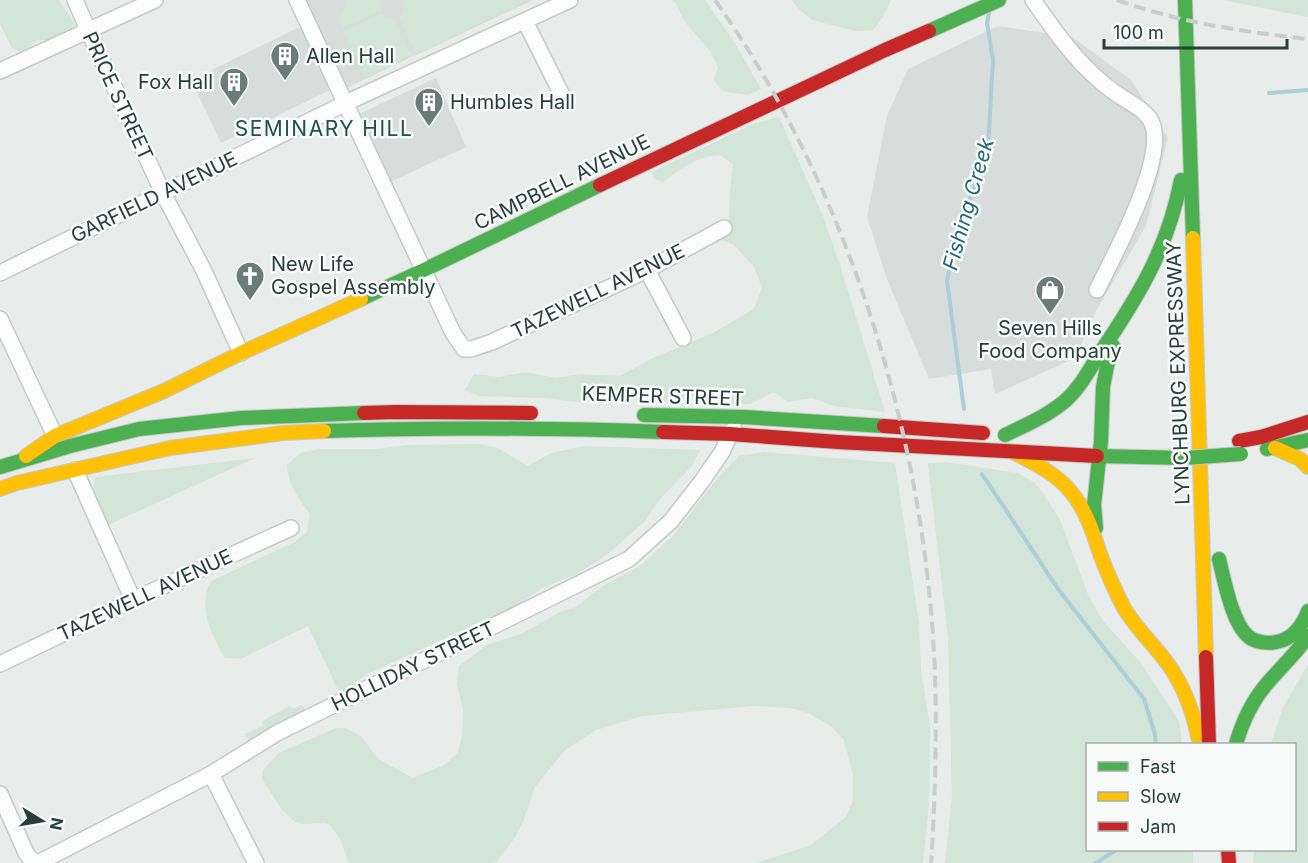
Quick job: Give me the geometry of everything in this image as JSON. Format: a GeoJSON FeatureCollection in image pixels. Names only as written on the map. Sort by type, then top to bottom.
{"type":"FeatureCollection","features":[{"type":"Feature","properties":{"kind":"main road","name":"CAMPBELL AVENUE"},"geometry":{"type":"LineString","coordinates":[[0,467],[18,461],[55,436],[164,391],[885,50],[999,0]]}},
{"type":"Feature","properties":{"kind":"main road","name":"LYNCHBURG EXPRESSWAY"},"geometry":{"type":"LineString","coordinates":[[1185,0],[1209,743]]}},
{"type":"Feature","properties":{"kind":"main road"},"geometry":{"type":"LineString","coordinates":[[1005,435],[1049,414],[1066,400],[1077,388],[1121,322],[1163,246],[1175,214],[1190,123]]}},
{"type":"Feature","properties":{"kind":"main road"},"geometry":{"type":"LineString","coordinates":[[1096,540],[1094,505],[1101,441],[1103,387],[1121,322]]}},
{"type":"Feature","properties":{"kind":"main road"},"geometry":{"type":"LineString","coordinates":[[0,489],[142,454],[139,413],[142,400]]}},
{"type":"Feature","properties":{"kind":"main road"},"geometry":{"type":"LineString","coordinates":[[18,461],[139,429],[241,418],[395,412],[549,413]]}},
{"type":"Feature","properties":{"kind":"main road","name":"KEMPER STREET"},"geometry":{"type":"LineString","coordinates":[[632,414],[744,417],[1037,437]]}},
{"type":"Feature","properties":{"kind":"main road","name":"KEMPER STREET"},"geometry":{"type":"LineString","coordinates":[[1240,447],[1261,437],[1308,422]]}},
{"type":"Feature","properties":{"kind":"main road","name":"KEMPER STREET"},"geometry":{"type":"LineString","coordinates":[[142,454],[170,448],[283,433],[378,429],[583,429],[730,434],[1099,456],[1180,449],[1275,448],[1308,440]]}},
{"type":"Feature","properties":{"kind":"main road","name":"LYNCHBURG EXPRESSWAY"},"geometry":{"type":"LineString","coordinates":[[1216,445],[1216,469]]}},
{"type":"Feature","properties":{"kind":"main road"},"geometry":{"type":"LineString","coordinates":[[1275,448],[1300,459],[1308,467]]}},
{"type":"Feature","properties":{"kind":"main road"},"geometry":{"type":"LineString","coordinates":[[1011,451],[1044,469],[1065,484],[1079,502],[1125,609],[1172,669],[1186,694],[1196,722],[1199,743]]}},
{"type":"Feature","properties":{"kind":"main road"},"geometry":{"type":"LineString","coordinates":[[1221,617],[1219,554],[1234,612],[1241,627],[1250,638],[1262,642],[1282,641],[1299,628],[1308,610]]}},
{"type":"Feature","properties":{"kind":"main road"},"geometry":{"type":"LineString","coordinates":[[1236,743],[1251,706],[1264,687],[1308,636]]}},
{"type":"Feature","properties":{"kind":"street","name":"PRICE STREET"},"geometry":{"type":"LineString","coordinates":[[75,0],[163,193],[204,271],[241,353]]}},
{"type":"Feature","properties":{"kind":"street"},"geometry":{"type":"LineString","coordinates":[[0,71],[155,0]]}},
{"type":"Feature","properties":{"kind":"street"},"geometry":{"type":"LineString","coordinates":[[297,0],[424,270]]}},
{"type":"Feature","properties":{"kind":"street","name":"GARFIELD AVENUE"},"geometry":{"type":"LineString","coordinates":[[0,273],[346,103],[570,0]]}},
{"type":"Feature","properties":{"kind":"street"},"geometry":{"type":"LineString","coordinates":[[1033,0],[1080,62],[1110,90],[1146,113],[1155,137],[1154,154],[1145,186],[1098,290]]}},
{"type":"Feature","properties":{"kind":"street"},"geometry":{"type":"LineString","coordinates":[[525,21],[566,101]]}},
{"type":"Feature","properties":{"kind":"street","name":"TAZEWELL AVENUE"},"geometry":{"type":"LineString","coordinates":[[424,270],[453,333],[464,349],[471,350],[647,270],[724,228]]}},
{"type":"Feature","properties":{"kind":"street"},"geometry":{"type":"LineString","coordinates":[[647,270],[683,338]]}},
{"type":"Feature","properties":{"kind":"street"},"geometry":{"type":"LineString","coordinates":[[0,319],[55,436]]}},
{"type":"Feature","properties":{"kind":"street","name":"HOLLIDAY STREET"},"geometry":{"type":"LineString","coordinates":[[36,863],[211,774],[277,733],[628,559],[671,521],[702,482],[722,452],[730,434],[744,417]]}},
{"type":"Feature","properties":{"kind":"street"},"geometry":{"type":"LineString","coordinates":[[75,470],[133,600]]}},
{"type":"Feature","properties":{"kind":"street","name":"TAZEWELL AVENUE"},"geometry":{"type":"LineString","coordinates":[[0,664],[291,528]]}},
{"type":"Feature","properties":{"kind":"street"},"geometry":{"type":"LineString","coordinates":[[211,774],[256,863]]}},
{"type":"Feature","properties":{"kind":"street"},"geometry":{"type":"LineString","coordinates":[[0,794],[26,853],[36,863]]}},
{"type":"Feature","properties":{"kind":"shaded area"},"geometry":{"type":"Polygon","coordinates":[[[304,0],[533,0],[346,88],[304,0]]]}},
{"type":"Feature","properties":{"kind":"shaded area"},"geometry":{"type":"Polygon","coordinates":[[[302,26],[332,89],[221,143],[191,80],[302,26]]]}},
{"type":"Feature","properties":{"kind":"shaded area"},"geometry":{"type":"Polygon","coordinates":[[[998,26],[1072,37],[1131,80],[1168,138],[1146,226],[1096,311],[1075,358],[995,394],[991,369],[929,379],[887,279],[867,217],[887,116],[908,69],[998,26]]]}},
{"type":"Feature","properties":{"kind":"shaded area"},"geometry":{"type":"Polygon","coordinates":[[[436,78],[466,147],[390,182],[359,114],[436,78]]]}},
{"type":"Feature","properties":{"kind":"green space"},"geometry":{"type":"Polygon","coordinates":[[[0,0],[59,0],[75,25],[61,40],[37,40],[23,53],[12,48],[0,24],[0,0]]]}},
{"type":"Feature","properties":{"kind":"green space"},"geometry":{"type":"Polygon","coordinates":[[[346,0],[383,0],[381,11],[343,28],[338,18],[348,5],[346,0]]]}},
{"type":"Feature","properties":{"kind":"green space"},"geometry":{"type":"Polygon","coordinates":[[[402,0],[529,0],[416,54],[399,17],[403,9],[402,0]]]}},
{"type":"Feature","properties":{"kind":"green space"},"geometry":{"type":"Polygon","coordinates":[[[672,0],[705,0],[736,45],[761,89],[748,95],[722,91],[714,80],[718,68],[711,52],[685,22],[672,0]]]}},
{"type":"Feature","properties":{"kind":"green space"},"geometry":{"type":"Polygon","coordinates":[[[792,0],[891,0],[883,17],[873,30],[855,31],[812,20],[792,0]]]}},
{"type":"Feature","properties":{"kind":"green space"},"geometry":{"type":"Polygon","coordinates":[[[1223,0],[1308,0],[1308,17],[1223,0]]]}},
{"type":"Feature","properties":{"kind":"green space"},"geometry":{"type":"Polygon","coordinates":[[[382,13],[394,18],[411,55],[366,78],[343,31],[382,13]]]}},
{"type":"Feature","properties":{"kind":"green space"},"geometry":{"type":"Polygon","coordinates":[[[779,117],[823,216],[885,412],[834,406],[812,398],[788,402],[774,392],[750,404],[719,404],[697,396],[677,401],[651,403],[624,397],[574,402],[544,398],[479,396],[465,390],[474,374],[499,377],[526,372],[556,378],[581,374],[620,376],[651,359],[713,333],[754,309],[762,287],[754,267],[734,245],[719,238],[729,223],[733,164],[720,155],[704,158],[676,172],[663,182],[654,179],[652,172],[751,125],[779,117]]]}},
{"type":"Feature","properties":{"kind":"green space"},"geometry":{"type":"Polygon","coordinates":[[[480,444],[498,448],[528,466],[551,453],[585,446],[700,450],[692,466],[660,499],[644,522],[608,554],[577,574],[542,588],[519,604],[367,674],[345,691],[337,694],[339,692],[308,626],[240,659],[225,658],[208,621],[205,600],[207,590],[211,581],[293,543],[307,532],[310,514],[292,485],[287,465],[300,453],[318,449],[379,449],[407,445],[480,444]]]}},
{"type":"Feature","properties":{"kind":"green space"},"geometry":{"type":"Polygon","coordinates":[[[764,452],[895,463],[919,624],[921,670],[930,727],[929,805],[923,863],[757,863],[811,845],[846,817],[853,801],[853,775],[844,740],[831,726],[808,713],[791,708],[753,706],[642,716],[596,730],[565,750],[535,787],[523,822],[514,839],[493,863],[349,863],[340,839],[330,825],[295,822],[282,810],[262,779],[263,770],[279,753],[336,728],[345,728],[361,736],[378,759],[413,778],[446,764],[458,752],[462,735],[463,710],[457,684],[459,666],[487,645],[521,634],[560,612],[576,607],[601,587],[640,566],[672,537],[715,481],[739,456],[764,452]]]}},
{"type":"Feature","properties":{"kind":"green space"},"geometry":{"type":"Polygon","coordinates":[[[255,458],[108,525],[93,489],[96,477],[255,458]]]}},
{"type":"Feature","properties":{"kind":"green space"},"geometry":{"type":"Polygon","coordinates":[[[946,462],[1018,473],[1035,483],[1060,520],[1089,597],[1103,621],[1140,662],[1179,721],[1182,743],[1086,743],[1086,851],[1193,851],[1193,863],[945,863],[952,796],[948,638],[928,463],[946,462]]]}},
{"type":"Feature","properties":{"kind":"green space"},"geometry":{"type":"Polygon","coordinates":[[[1308,664],[1308,863],[1253,863],[1254,851],[1296,851],[1296,743],[1271,743],[1283,708],[1308,664]]]}},
{"type":"Feature","properties":{"kind":"green space"},"geometry":{"type":"Polygon","coordinates":[[[301,705],[307,712],[252,741],[248,740],[245,734],[263,726],[262,721],[290,706],[292,709],[301,705]]]}},
{"type":"Feature","properties":{"kind":"waterway","name":"Fishing Creek"},"geometry":{"type":"LineString","coordinates":[[964,409],[947,281],[955,241],[988,149],[993,60],[987,23],[989,13]]}},
{"type":"Feature","properties":{"kind":"waterway"},"geometry":{"type":"LineString","coordinates":[[1269,93],[1308,90]]}},
{"type":"Feature","properties":{"kind":"waterway","name":"Fishing Creek"},"geometry":{"type":"LineString","coordinates":[[982,474],[1058,589],[1144,699],[1156,743]]}},
{"type":"Feature","properties":{"kind":"waterway","name":"Fishing Creek"},"geometry":{"type":"LineString","coordinates":[[1096,863],[1114,851]]}},
{"type":"Feature","properties":{"kind":"railway"},"geometry":{"type":"LineString","coordinates":[[715,0],[763,74],[805,153],[842,236],[873,322],[897,410],[916,499],[929,588],[936,723],[931,863]]}},
{"type":"Feature","properties":{"kind":"railway"},"geometry":{"type":"LineString","coordinates":[[1117,0],[1140,8],[1211,25],[1308,39]]}},
{"type":"Feature","properties":{"kind":"traffic: fast"},"geometry":{"type":"LineString","coordinates":[[929,31],[999,0]]}},
{"type":"Feature","properties":{"kind":"traffic: fast"},"geometry":{"type":"LineString","coordinates":[[1185,0],[1193,238]]}},
{"type":"Feature","properties":{"kind":"traffic: fast"},"geometry":{"type":"LineString","coordinates":[[1005,435],[1058,406],[1070,396],[1084,378],[1127,312],[1150,271],[1168,228],[1181,180]]}},
{"type":"Feature","properties":{"kind":"traffic: fast"},"geometry":{"type":"LineString","coordinates":[[361,299],[600,185]]}},
{"type":"Feature","properties":{"kind":"traffic: fast"},"geometry":{"type":"LineString","coordinates":[[1096,528],[1094,505],[1101,441],[1103,387],[1113,346]]}},
{"type":"Feature","properties":{"kind":"traffic: fast"},"geometry":{"type":"LineString","coordinates":[[0,467],[139,429],[241,418],[364,413]]}},
{"type":"Feature","properties":{"kind":"traffic: fast"},"geometry":{"type":"LineString","coordinates":[[644,415],[743,417],[884,426]]}},
{"type":"Feature","properties":{"kind":"traffic: fast"},"geometry":{"type":"LineString","coordinates":[[324,431],[494,428],[663,432]]}},
{"type":"Feature","properties":{"kind":"traffic: fast"},"geometry":{"type":"LineString","coordinates":[[1267,449],[1308,440]]}},
{"type":"Feature","properties":{"kind":"traffic: fast"},"geometry":{"type":"LineString","coordinates":[[1185,458],[1241,454]]}},
{"type":"Feature","properties":{"kind":"traffic: fast"},"geometry":{"type":"LineString","coordinates":[[1097,456],[1185,458]]}},
{"type":"Feature","properties":{"kind":"traffic: fast"},"geometry":{"type":"LineString","coordinates":[[1219,559],[1233,612],[1243,631],[1252,639],[1269,643],[1282,641],[1300,626],[1308,611]]}},
{"type":"Feature","properties":{"kind":"traffic: fast"},"geometry":{"type":"LineString","coordinates":[[1236,743],[1255,699],[1308,636]]}},
{"type":"Feature","properties":{"kind":"traffic: slow"},"geometry":{"type":"LineString","coordinates":[[1193,238],[1206,657]]}},
{"type":"Feature","properties":{"kind":"traffic: slow"},"geometry":{"type":"LineString","coordinates":[[26,456],[55,436],[164,391],[241,353],[361,299]]}},
{"type":"Feature","properties":{"kind":"traffic: slow"},"geometry":{"type":"LineString","coordinates":[[0,489],[17,483],[170,448],[283,433],[324,431]]}},
{"type":"Feature","properties":{"kind":"traffic: slow"},"geometry":{"type":"LineString","coordinates":[[1275,448],[1300,459],[1308,467]]}},
{"type":"Feature","properties":{"kind":"traffic: slow"},"geometry":{"type":"LineString","coordinates":[[1011,451],[1051,474],[1065,485],[1081,506],[1105,568],[1124,608],[1180,683],[1189,704],[1198,737]]}},
{"type":"Feature","properties":{"kind":"traffic: jam"},"geometry":{"type":"LineString","coordinates":[[600,185],[929,31]]}},
{"type":"Feature","properties":{"kind":"traffic: jam"},"geometry":{"type":"LineString","coordinates":[[364,413],[531,413]]}},
{"type":"Feature","properties":{"kind":"traffic: jam"},"geometry":{"type":"LineString","coordinates":[[1239,441],[1261,437],[1308,422]]}},
{"type":"Feature","properties":{"kind":"traffic: jam"},"geometry":{"type":"LineString","coordinates":[[884,426],[983,433]]}},
{"type":"Feature","properties":{"kind":"traffic: jam"},"geometry":{"type":"LineString","coordinates":[[663,432],[1097,456]]}},
{"type":"Feature","properties":{"kind":"traffic: jam"},"geometry":{"type":"LineString","coordinates":[[1206,657],[1209,743]]}},
{"type":"Feature","properties":{"kind":"traffic: jam"},"geometry":{"type":"LineString","coordinates":[[1228,851],[1229,863]]}},
{"type":"Feature","properties":{"kind":"place","name":"Allen Hall"},"geometry":{"type":"Point","coordinates":[285,82]}},
{"type":"Feature","properties":{"kind":"place","name":"Fox Hall"},"geometry":{"type":"Point","coordinates":[234,108]}},
{"type":"Feature","properties":{"kind":"place","name":"Humbles Hall"},"geometry":{"type":"Point","coordinates":[429,128]}},
{"type":"Feature","properties":{"kind":"place","name":"New Life Gospel Assembly"},"geometry":{"type":"Point","coordinates":[250,302]}},
{"type":"Feature","properties":{"kind":"place","name":"Seven Hills Food Company"},"geometry":{"type":"Point","coordinates":[1050,316]}},
{"type":"Feature","properties":{"kind":"district","name":"SEMINARY HILL"},"geometry":{"type":"Point","coordinates":[324,128]}}]}
